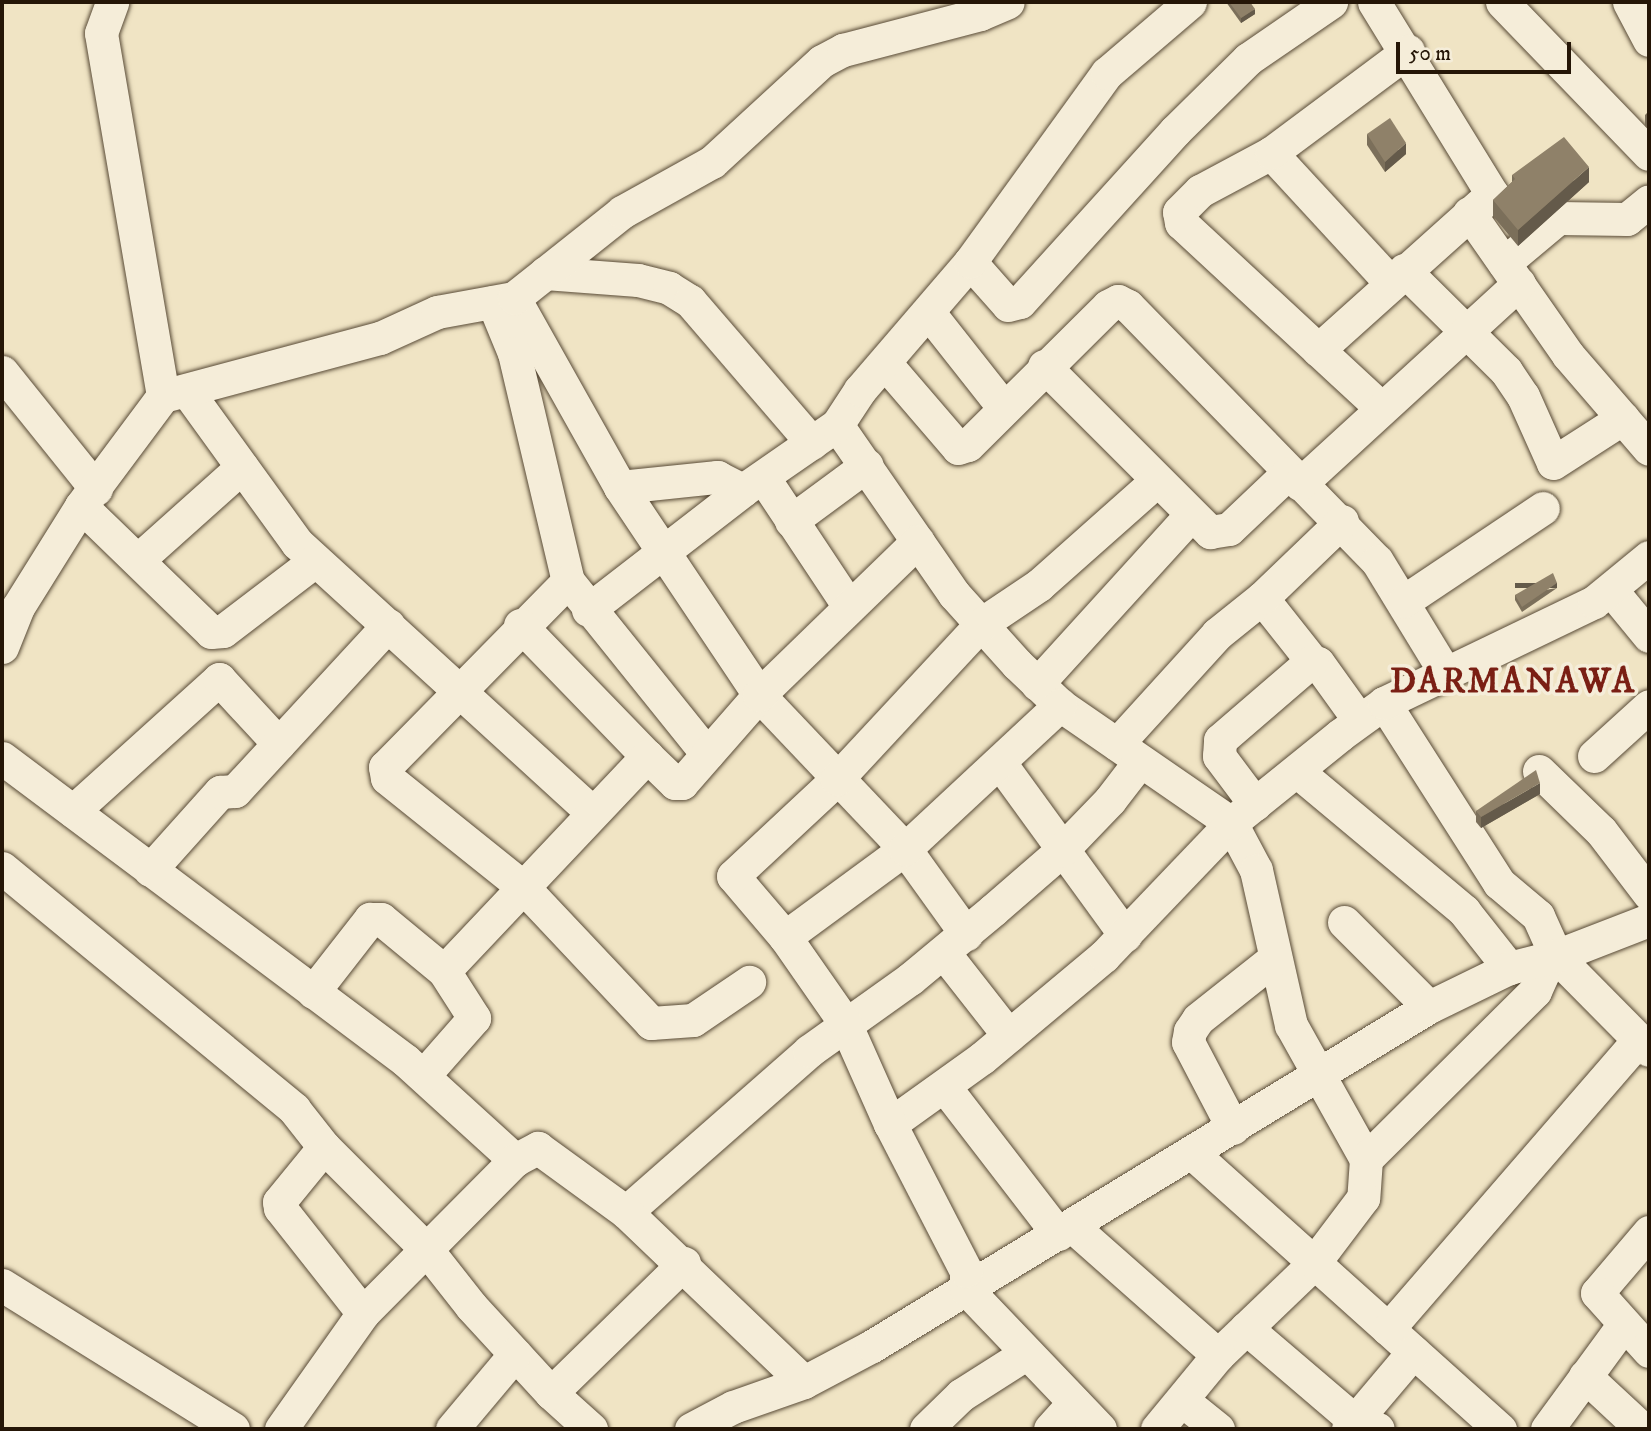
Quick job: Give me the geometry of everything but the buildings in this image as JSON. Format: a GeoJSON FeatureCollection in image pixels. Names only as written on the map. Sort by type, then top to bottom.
{"type":"FeatureCollection","features":[{"type":"Feature","properties":{"kind":"street"},"geometry":{"type":"LineString","coordinates":[[2,642],[19,607],[88,498],[175,393],[380,338],[437,312],[504,300],[545,273],[622,212],[712,162],[822,61],[843,50],[980,14],[1008,2]]}},
{"type":"Feature","properties":{"kind":"street"},"geometry":{"type":"LineString","coordinates":[[589,610],[663,550],[825,434],[970,262],[1107,73],[1190,2]]}},
{"type":"Feature","properties":{"kind":"street"},"geometry":{"type":"LineString","coordinates":[[970,262],[1008,305],[1020,302],[1175,131],[1248,59],[1331,2]]}},
{"type":"Feature","properties":{"kind":"street"},"geometry":{"type":"LineString","coordinates":[[1318,350],[1492,194],[1408,51],[1374,2]]}},
{"type":"Feature","properties":{"kind":"street"},"geometry":{"type":"LineString","coordinates":[[1502,2],[1649,154]]}},
{"type":"Feature","properties":{"kind":"street"},"geometry":{"type":"LineString","coordinates":[[1629,2],[1649,40]]}},
{"type":"Feature","properties":{"kind":"street"},"geometry":{"type":"LineString","coordinates":[[108,15],[175,393],[242,467],[315,561],[592,813]]}},
{"type":"Feature","properties":{"kind":"street"},"geometry":{"type":"LineString","coordinates":[[1380,407],[1179,218],[1179,212],[1200,191],[1271,153],[1408,51]]}},
{"type":"Feature","properties":{"kind":"street"},"geometry":{"type":"LineString","coordinates":[[1271,153],[1398,276],[1467,331],[1523,396],[1553,463],[1623,418]]}},
{"type":"Feature","properties":{"kind":"street"},"geometry":{"type":"LineString","coordinates":[[1044,366],[1155,482],[1210,532],[1229,529],[1380,407],[1467,331],[1511,273],[1558,218],[1627,219],[1649,201]]}},
{"type":"Feature","properties":{"kind":"street"},"geometry":{"type":"LineString","coordinates":[[1469,213],[1568,355],[1649,449]]}},
{"type":"Feature","properties":{"kind":"street"},"geometry":{"type":"LineString","coordinates":[[545,273],[638,280],[669,288],[690,301],[825,434],[867,465],[918,541],[981,624],[1048,694],[1129,753],[1243,813]]}},
{"type":"Feature","properties":{"kind":"street"},"geometry":{"type":"LineString","coordinates":[[504,300],[620,488],[760,695],[905,849],[955,944],[1009,1036]]}},
{"type":"Feature","properties":{"kind":"street"},"geometry":{"type":"LineString","coordinates":[[504,300],[568,581],[707,754]]}},
{"type":"Feature","properties":{"kind":"street"},"geometry":{"type":"LineString","coordinates":[[886,363],[958,448],[968,445],[1044,366],[1108,306],[1118,301],[1294,478],[1342,522],[1404,601],[1446,674]]}},
{"type":"Feature","properties":{"kind":"street"},"geometry":{"type":"LineString","coordinates":[[929,313],[1004,408]]}},
{"type":"Feature","properties":{"kind":"street"},"geometry":{"type":"LineString","coordinates":[[2,372],[88,498],[139,559],[216,633],[315,561]]}},
{"type":"Feature","properties":{"kind":"street"},"geometry":{"type":"LineString","coordinates":[[791,521],[867,465]]}},
{"type":"Feature","properties":{"kind":"street"},"geometry":{"type":"LineString","coordinates":[[139,559],[242,467]]}},
{"type":"Feature","properties":{"kind":"street"},"geometry":{"type":"LineString","coordinates":[[620,488],[717,477],[753,483],[791,521],[848,605]]}},
{"type":"Feature","properties":{"kind":"street"},"geometry":{"type":"LineString","coordinates":[[1100,1429],[966,1289],[966,1271],[890,1124],[845,1023],[785,937],[734,880],[734,873],[837,779],[981,624],[1039,584],[1155,482]]}},
{"type":"Feature","properties":{"kind":"street"},"geometry":{"type":"LineString","coordinates":[[1404,601],[1543,508]]}},
{"type":"Feature","properties":{"kind":"street"},"geometry":{"type":"LineString","coordinates":[[785,937],[905,849],[1000,763],[1048,694],[1191,514]]}},
{"type":"Feature","properties":{"kind":"street"},"geometry":{"type":"LineString","coordinates":[[626,1212],[845,1023],[955,944],[1061,851],[1217,634],[1262,598],[1342,522]]}},
{"type":"Feature","properties":{"kind":"street"},"geometry":{"type":"LineString","coordinates":[[520,625],[647,756],[678,784],[848,605],[918,541]]}},
{"type":"Feature","properties":{"kind":"street"},"geometry":{"type":"LineString","coordinates":[[890,1124],[1009,1036],[1125,935],[1243,813],[1371,712],[1612,590],[1649,557]]}},
{"type":"Feature","properties":{"kind":"street"},"geometry":{"type":"LineString","coordinates":[[568,581],[520,625],[385,767],[387,778],[523,887],[651,1023],[693,1020],[749,982]]}},
{"type":"Feature","properties":{"kind":"street"},"geometry":{"type":"LineString","coordinates":[[1612,590],[1649,636]]}},
{"type":"Feature","properties":{"kind":"street"},"geometry":{"type":"LineString","coordinates":[[1262,598],[1312,661],[1318,663],[1371,712],[1499,883],[1538,916],[1548,958],[1535,990],[1366,1158]]}},
{"type":"Feature","properties":{"kind":"street"},"geometry":{"type":"LineString","coordinates":[[150,870],[220,792],[235,791],[388,625]]}},
{"type":"Feature","properties":{"kind":"street"},"geometry":{"type":"LineString","coordinates":[[1157,1429],[1183,1401],[1218,1355],[1313,1264],[1363,1198],[1366,1158],[1291,1025],[1243,813],[1219,756],[1220,740],[1312,661]]}},
{"type":"Feature","properties":{"kind":"street"},"geometry":{"type":"LineString","coordinates":[[74,811],[219,679],[279,744]]}},
{"type":"Feature","properties":{"kind":"street"},"geometry":{"type":"LineString","coordinates":[[1594,756],[1649,706]]}},
{"type":"Feature","properties":{"kind":"street"},"geometry":{"type":"LineString","coordinates":[[444,971],[647,756]]}},
{"type":"Feature","properties":{"kind":"street"},"geometry":{"type":"LineString","coordinates":[[2,758],[424,1075],[514,1160]]}},
{"type":"Feature","properties":{"kind":"street"},"geometry":{"type":"LineString","coordinates":[[1000,763],[1061,851],[1125,935]]}},
{"type":"Feature","properties":{"kind":"street"},"geometry":{"type":"LineString","coordinates":[[1539,771],[1601,831],[1649,894]]}},
{"type":"Feature","properties":{"kind":"street"},"geometry":{"type":"LineString","coordinates":[[1298,772],[1454,902],[1509,968]]}},
{"type":"Feature","properties":{"kind":"street"},"geometry":{"type":"LineString","coordinates":[[2,868],[293,1109],[324,1147],[427,1250],[551,1393],[591,1429]]}},
{"type":"Feature","properties":{"kind":"street"},"geometry":{"type":"LineString","coordinates":[[313,992],[370,919],[376,917],[444,971],[472,1011],[474,1023],[424,1075]]}},
{"type":"Feature","properties":{"kind":"street"},"geometry":{"type":"LineString","coordinates":[[691,1429],[733,1407],[804,1382],[1065,1230],[1429,1007],[1509,968],[1548,958],[1649,920]]}},
{"type":"Feature","properties":{"kind":"street"},"geometry":{"type":"LineString","coordinates":[[1344,922],[1429,1007]]}},
{"type":"Feature","properties":{"kind":"street"},"geometry":{"type":"LineString","coordinates":[[1233,1128],[1188,1042],[1190,1031],[1198,1019],[1275,958]]}},
{"type":"Feature","properties":{"kind":"street"},"geometry":{"type":"LineString","coordinates":[[1388,1329],[1644,1045],[1548,958]]}},
{"type":"Feature","properties":{"kind":"street"},"geometry":{"type":"LineString","coordinates":[[944,1086],[1065,1230],[1218,1355]]}},
{"type":"Feature","properties":{"kind":"street"},"geometry":{"type":"LineString","coordinates":[[324,1147],[279,1202],[280,1208],[363,1313]]}},
{"type":"Feature","properties":{"kind":"street"},"geometry":{"type":"LineString","coordinates":[[281,1429],[363,1313],[514,1160],[530,1150],[546,1151],[626,1212],[684,1263],[804,1382]]}},
{"type":"Feature","properties":{"kind":"street"},"geometry":{"type":"LineString","coordinates":[[1192,1153],[1500,1429]]}},
{"type":"Feature","properties":{"kind":"street"},"geometry":{"type":"LineString","coordinates":[[1649,1232],[1597,1293],[1649,1351]]}},
{"type":"Feature","properties":{"kind":"street"},"geometry":{"type":"LineString","coordinates":[[551,1393],[684,1263]]}},
{"type":"Feature","properties":{"kind":"street"},"geometry":{"type":"LineString","coordinates":[[2,1285],[233,1429]]}},
{"type":"Feature","properties":{"kind":"street"},"geometry":{"type":"LineString","coordinates":[[1547,1429],[1623,1325]]}},
{"type":"Feature","properties":{"kind":"street"},"geometry":{"type":"LineString","coordinates":[[1246,1328],[1360,1426],[1413,1352]]}},
{"type":"Feature","properties":{"kind":"street"},"geometry":{"type":"LineString","coordinates":[[926,1429],[961,1395],[1027,1353]]}},
{"type":"Feature","properties":{"kind":"street"},"geometry":{"type":"LineString","coordinates":[[452,1429],[515,1354]]}},
{"type":"Feature","properties":{"kind":"street"},"geometry":{"type":"LineString","coordinates":[[1586,1376],[1642,1429]]}},
{"type":"Feature","properties":{"kind":"street"},"geometry":{"type":"LineString","coordinates":[[1183,1401],[1218,1429]]}},
{"type":"Feature","properties":{"kind":"street"},"geometry":{"type":"LineString","coordinates":[[1050,1429],[1074,1402]]}},
{"type":"Feature","properties":{"kind":"district","name":"DARMANAWA"},"geometry":{"type":"Point","coordinates":[1513,682]}}]}
